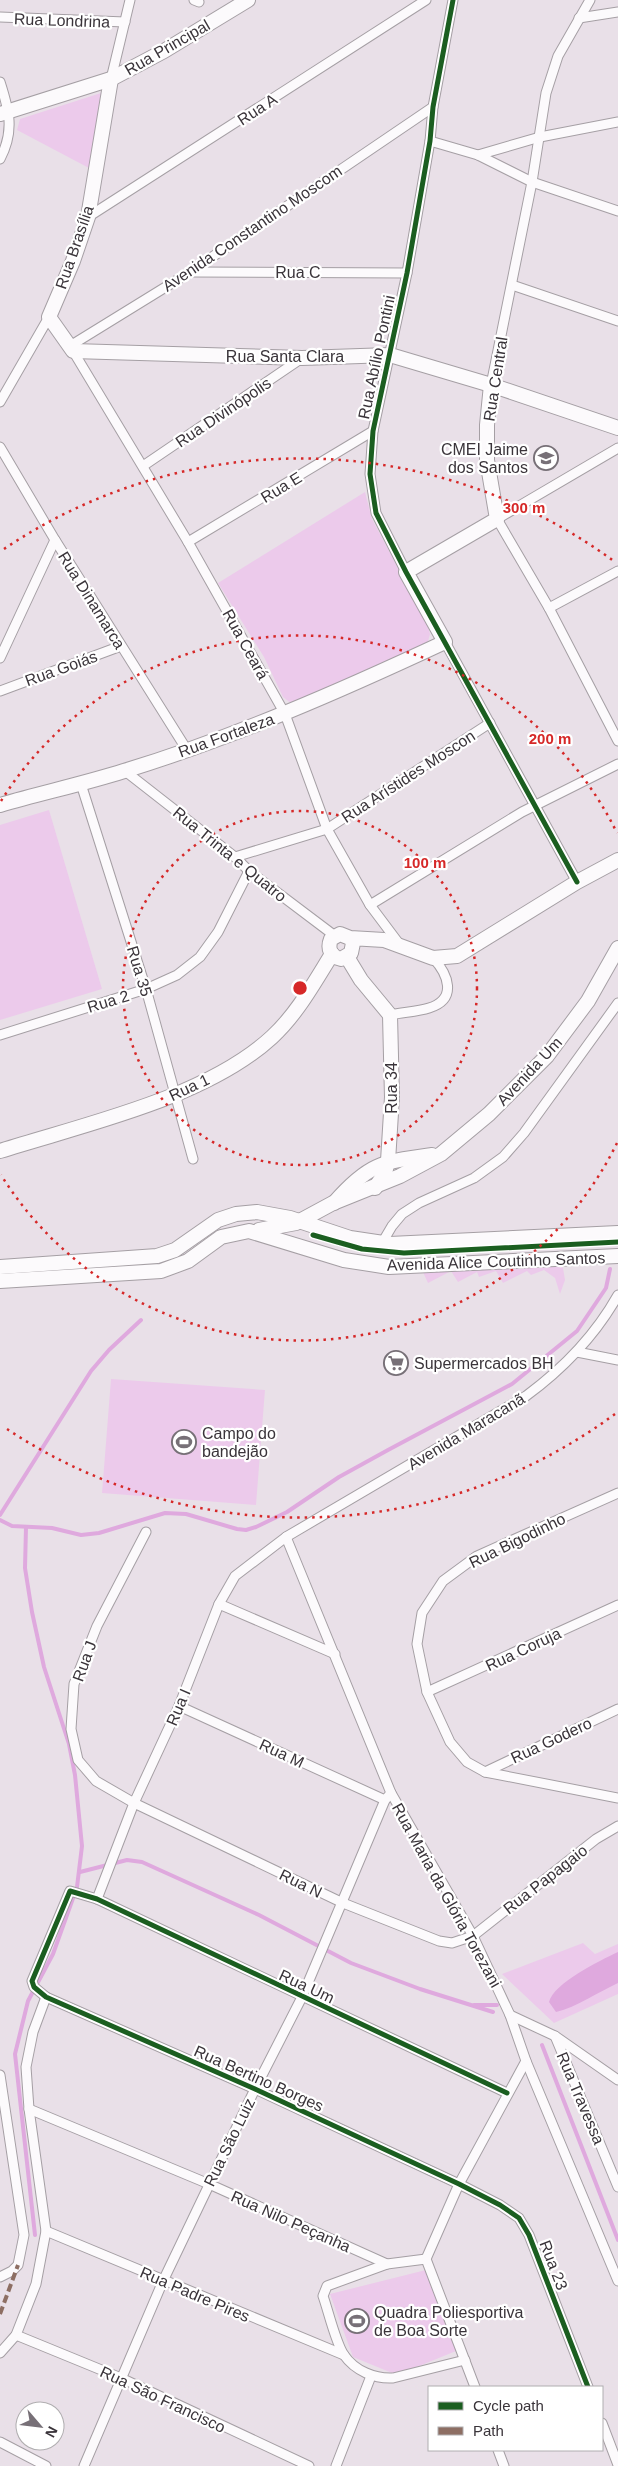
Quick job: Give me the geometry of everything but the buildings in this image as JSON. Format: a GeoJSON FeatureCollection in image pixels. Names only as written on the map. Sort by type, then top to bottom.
{"type":"FeatureCollection","features":[{"type":"Feature","properties":{"kind":"street"},"geometry":{"type":"LineString","coordinates":[[111,79],[130,0]]}},
{"type":"Feature","properties":{"kind":"street","name":"Rua Principal"},"geometry":{"type":"LineString","coordinates":[[5,112],[111,79],[164,51],[248,0]]}},
{"type":"Feature","properties":{"kind":"street","name":"Rua A"},"geometry":{"type":"LineString","coordinates":[[88,217],[426,0]]}},
{"type":"Feature","properties":{"kind":"street","name":"Rua Abílio Pontini"},"geometry":{"type":"LineString","coordinates":[[453,0],[433,107],[430,142],[407,273],[373,431],[370,474],[376,513],[406,572],[577,882]]}},
{"type":"Feature","properties":{"kind":"street","name":"Rua Central"},"geometry":{"type":"LineString","coordinates":[[590,0],[578,18],[555,66],[546,93],[532,182],[491,385],[487,424],[487,460],[497,519],[549,608],[618,741]]}},
{"type":"Feature","properties":{"kind":"street"},"geometry":{"type":"LineString","coordinates":[[578,18],[618,12]]}},
{"type":"Feature","properties":{"kind":"street","name":"Rua Londrina"},"geometry":{"type":"LineString","coordinates":[[0,17],[125,22]]}},
{"type":"Feature","properties":{"kind":"street","name":"Rua Brasília"},"geometry":{"type":"LineString","coordinates":[[0,402],[49,317],[73,261],[88,217],[111,79]]}},
{"type":"Feature","properties":{"kind":"street"},"geometry":{"type":"LineString","coordinates":[[0,82],[10,128],[8,140],[0,159]]}},
{"type":"Feature","properties":{"kind":"street","name":"Avenida Constantino Moscom"},"geometry":{"type":"LineString","coordinates":[[71,349],[190,272],[433,107]]}},
{"type":"Feature","properties":{"kind":"street"},"geometry":{"type":"LineString","coordinates":[[478,155],[540,137],[618,122]]}},
{"type":"Feature","properties":{"kind":"street"},"geometry":{"type":"LineString","coordinates":[[430,142],[478,155],[532,182],[618,211]]}},
{"type":"Feature","properties":{"kind":"street","name":"Rua C"},"geometry":{"type":"LineString","coordinates":[[190,272],[407,273]]}},
{"type":"Feature","properties":{"kind":"street"},"geometry":{"type":"LineString","coordinates":[[512,285],[618,321]]}},
{"type":"Feature","properties":{"kind":"street"},"geometry":{"type":"LineString","coordinates":[[49,317],[71,349]]}},
{"type":"Feature","properties":{"kind":"street","name":"Rua Santa Clara"},"geometry":{"type":"LineString","coordinates":[[71,349],[302,358],[390,356],[491,385],[618,428]]}},
{"type":"Feature","properties":{"kind":"street","name":"Rua Ceará"},"geometry":{"type":"LineString","coordinates":[[71,349],[188,542],[285,714],[327,829],[370,905],[400,946]]}},
{"type":"Feature","properties":{"kind":"street","name":"Rua Divinópolis"},"geometry":{"type":"LineString","coordinates":[[143,466],[302,358]]}},
{"type":"Feature","properties":{"kind":"street","name":"Rua E"},"geometry":{"type":"LineString","coordinates":[[188,542],[373,431]]}},
{"type":"Feature","properties":{"kind":"street","name":"Rua Dinamarca"},"geometry":{"type":"LineString","coordinates":[[0,448],[54,540],[187,750]]}},
{"type":"Feature","properties":{"kind":"street"},"geometry":{"type":"LineString","coordinates":[[406,572],[618,448]]}},
{"type":"Feature","properties":{"kind":"street"},"geometry":{"type":"LineString","coordinates":[[0,658],[54,540]]}},
{"type":"Feature","properties":{"kind":"street"},"geometry":{"type":"LineString","coordinates":[[549,608],[618,571]]}},
{"type":"Feature","properties":{"kind":"street","name":"Rua Fortaleza"},"geometry":{"type":"LineString","coordinates":[[0,805],[81,784],[187,750],[285,714],[338,692],[445,642]]}},
{"type":"Feature","properties":{"kind":"street","name":"Rua Goiás"},"geometry":{"type":"LineString","coordinates":[[0,691],[121,646]]}},
{"type":"Feature","properties":{"kind":"street","name":"Rua Arístides Moscon"},"geometry":{"type":"LineString","coordinates":[[234,857],[327,829],[490,723]]}},
{"type":"Feature","properties":{"kind":"street"},"geometry":{"type":"LineString","coordinates":[[370,905],[534,806],[618,764]]}},
{"type":"Feature","properties":{"kind":"street","name":"Rua Trinta e Quatro"},"geometry":{"type":"LineString","coordinates":[[125,771],[249,871],[335,936]]}},
{"type":"Feature","properties":{"kind":"street","name":"Rua 35"},"geometry":{"type":"LineString","coordinates":[[81,784],[146,989],[193,1159]]}},
{"type":"Feature","properties":{"kind":"street"},"geometry":{"type":"LineString","coordinates":[[350,938],[353,948],[347,957],[342,959],[332,954],[329,944],[335,936],[346,935],[350,938],[384,940],[433,958],[444,959],[467,952],[577,882],[618,860]]}},
{"type":"Feature","properties":{"kind":"street","name":"Rua 2"},"geometry":{"type":"LineString","coordinates":[[0,1034],[146,989],[177,975],[200,957],[218,932],[249,871]]}},
{"type":"Feature","properties":{"kind":"street","name":"Avenida Um"},"geometry":{"type":"LineString","coordinates":[[249,1231],[277,1228],[300,1221],[334,1203],[374,1189],[441,1154],[489,1114],[547,1056],[588,1001],[618,948]]}},
{"type":"Feature","properties":{"kind":"street","name":"Rua 1"},"geometry":{"type":"LineString","coordinates":[[0,1151],[176,1095],[237,1064],[272,1037],[300,1005],[332,954]]}},
{"type":"Feature","properties":{"kind":"street"},"geometry":{"type":"LineString","coordinates":[[347,957],[360,980],[390,1015],[430,1008],[444,999],[448,990],[448,979],[443,969],[433,958]]}},
{"type":"Feature","properties":{"kind":"street"},"geometry":{"type":"LineString","coordinates":[[382,1244],[392,1226],[402,1214],[419,1203],[474,1178],[503,1157],[524,1133],[618,1003]]}},
{"type":"Feature","properties":{"kind":"street","name":"Rua 34"},"geometry":{"type":"LineString","coordinates":[[388,1161],[392,1097],[390,1015]]}},
{"type":"Feature","properties":{"kind":"street","name":"Avenida Um"},"geometry":{"type":"LineString","coordinates":[[334,1203],[350,1185],[365,1173],[388,1161],[441,1154]]}},
{"type":"Feature","properties":{"kind":"street"},"geometry":{"type":"LineString","coordinates":[[374,1189],[385,1173],[388,1161]]}},
{"type":"Feature","properties":{"kind":"street","name":"Avenida Alice Coutinho Santos"},"geometry":{"type":"LineString","coordinates":[[0,1267],[157,1256],[176,1250],[218,1220],[245,1213],[268,1213],[300,1221],[350,1238],[382,1244],[404,1245],[618,1233]]}},
{"type":"Feature","properties":{"kind":"street","name":"Avenida Alice Coutinho Santos"},"geometry":{"type":"LineString","coordinates":[[0,1281],[162,1271],[188,1261],[221,1237],[249,1231],[344,1260],[389,1267],[618,1256]]}},
{"type":"Feature","properties":{"kind":"street","name":"Avenida Maracanã"},"geometry":{"type":"LineString","coordinates":[[286,1537],[526,1396],[559,1370],[577,1352],[604,1318],[618,1295]]}},
{"type":"Feature","properties":{"kind":"street"},"geometry":{"type":"LineString","coordinates":[[577,1352],[618,1360]]}},
{"type":"Feature","properties":{"kind":"street","name":"Rua Bigodinho"},"geometry":{"type":"LineString","coordinates":[[618,1493],[477,1556],[443,1582],[422,1613],[417,1644],[427,1692],[450,1742],[467,1762],[485,1772],[618,1798]]}},
{"type":"Feature","properties":{"kind":"street","name":"Rua J"},"geometry":{"type":"LineString","coordinates":[[134,1803],[96,1781],[78,1760],[70,1729],[74,1684],[97,1626],[146,1532]]}},
{"type":"Feature","properties":{"kind":"street","name":"Rua I"},"geometry":{"type":"LineString","coordinates":[[97,1899],[134,1803],[179,1706],[219,1604],[235,1576],[286,1537]]}},
{"type":"Feature","properties":{"kind":"street","name":"Rua Maria da Glória Torezani"},"geometry":{"type":"LineString","coordinates":[[286,1537],[335,1654],[388,1797],[473,1936],[510,2015],[526,2060],[618,2281]]}},
{"type":"Feature","properties":{"kind":"street"},"geometry":{"type":"LineString","coordinates":[[219,1604],[335,1654]]}},
{"type":"Feature","properties":{"kind":"street","name":"Rua Coruja"},"geometry":{"type":"LineString","coordinates":[[427,1692],[618,1605]]}},
{"type":"Feature","properties":{"kind":"street","name":"Rua M"},"geometry":{"type":"LineString","coordinates":[[179,1706],[388,1797]]}},
{"type":"Feature","properties":{"kind":"street","name":"Rua Godero"},"geometry":{"type":"LineString","coordinates":[[485,1772],[618,1709]]}},
{"type":"Feature","properties":{"kind":"street","name":"Rua São Luiz"},"geometry":{"type":"LineString","coordinates":[[84,2466],[163,2281],[208,2184],[302,1997],[388,1797]]}},
{"type":"Feature","properties":{"kind":"street","name":"Rua N"},"geometry":{"type":"LineString","coordinates":[[134,1803],[343,1903],[439,1941],[452,1943],[473,1936]]}},
{"type":"Feature","properties":{"kind":"street","name":"Rua Papagaio"},"geometry":{"type":"LineString","coordinates":[[473,1936],[596,1839],[618,1826]]}},
{"type":"Feature","properties":{"kind":"street","name":"Rua Um"},"geometry":{"type":"LineString","coordinates":[[44,1995],[32,1984],[70,1891],[97,1899],[508,2093]]}},
{"type":"Feature","properties":{"kind":"street"},"geometry":{"type":"LineString","coordinates":[[0,2353],[16,2335],[36,2284],[46,2231],[28,2109],[26,2067],[33,2032],[44,1995]]}},
{"type":"Feature","properties":{"kind":"street","name":"Rua Bertino Borges"},"geometry":{"type":"LineString","coordinates":[[44,1995],[255,2089],[460,2184]]}},
{"type":"Feature","properties":{"kind":"street"},"geometry":{"type":"LineString","coordinates":[[510,2015],[555,2036],[618,2080]]}},
{"type":"Feature","properties":{"kind":"street","name":"Rua Travessa"},"geometry":{"type":"LineString","coordinates":[[555,2036],[618,2187]]}},
{"type":"Feature","properties":{"kind":"street"},"geometry":{"type":"LineString","coordinates":[[475,2386],[426,2259],[460,2184],[526,2060]]}},
{"type":"Feature","properties":{"kind":"street"},"geometry":{"type":"LineString","coordinates":[[0,2075],[24,2235],[18,2265],[12,2271],[0,2277]]}},
{"type":"Feature","properties":{"kind":"street","name":"Rua Nilo Peçanha"},"geometry":{"type":"LineString","coordinates":[[28,2109],[208,2184],[387,2264]]}},
{"type":"Feature","properties":{"kind":"street","name":"Rua 23"},"geometry":{"type":"LineString","coordinates":[[460,2184],[519,2218],[529,2234],[588,2386]]}},
{"type":"Feature","properties":{"kind":"street","name":"Rua Padre Pires"},"geometry":{"type":"LineString","coordinates":[[46,2231],[344,2355],[371,2376]]}},
{"type":"Feature","properties":{"kind":"street"},"geometry":{"type":"LineString","coordinates":[[344,2355],[323,2296],[323,2290],[327,2286],[387,2264],[426,2259]]}},
{"type":"Feature","properties":{"kind":"street","name":"Rua São Francisco"},"geometry":{"type":"LineString","coordinates":[[16,2335],[121,2378],[309,2466]]}},
{"type":"Feature","properties":{"kind":"street"},"geometry":{"type":"LineString","coordinates":[[336,2466],[371,2376],[393,2378],[465,2360]]}},
{"type":"Feature","properties":{"kind":"street"},"geometry":{"type":"LineString","coordinates":[[603,2426],[618,2465]]}},
{"type":"Feature","properties":{"kind":"street"},"geometry":{"type":"LineString","coordinates":[[0,2442],[46,2466]]}},
{"type":"Feature","properties":{"kind":"street"},"geometry":{"type":"LineString","coordinates":[[498,2451],[504,2466]]}},
{"type":"Feature","properties":{"kind":"shaded area"},"geometry":{"type":"Polygon","coordinates":[[[101,93],[89,168],[17,130],[20,119],[101,93]]]}},
{"type":"Feature","properties":{"kind":"shaded area"},"geometry":{"type":"Polygon","coordinates":[[[365,492],[372,519],[427,623],[430,634],[427,645],[292,704],[283,697],[264,657],[218,583],[365,492]]]}},
{"type":"Feature","properties":{"kind":"shaded area"},"geometry":{"type":"Polygon","coordinates":[[[49,810],[102,989],[0,1020],[0,825],[49,810]]]}},
{"type":"Feature","properties":{"kind":"shaded area"},"geometry":{"type":"Polygon","coordinates":[[[560,1266],[563,1268],[565,1280],[560,1294],[555,1278],[544,1270],[531,1275],[527,1271],[503,1283],[496,1271],[479,1277],[477,1272],[458,1282],[451,1271],[428,1283],[423,1272],[560,1266]]]}},
{"type":"Feature","properties":{"kind":"shaded area","name":"Campo do bandejão"},"geometry":{"type":"Polygon","coordinates":[[[111,1379],[265,1390],[256,1505],[102,1493],[111,1379]]]}},
{"type":"Feature","properties":{"kind":"shaded area"},"geometry":{"type":"Polygon","coordinates":[[[583,1943],[595,1954],[618,1944],[618,1994],[554,2023],[502,1974],[583,1943]]]}},
{"type":"Feature","properties":{"kind":"shaded area"},"geometry":{"type":"Polygon","coordinates":[[[618,1952],[618,1983],[580,2003],[556,2012],[549,2002],[559,1987],[578,1973],[618,1952]]]}},
{"type":"Feature","properties":{"kind":"shaded area"},"geometry":{"type":"Polygon","coordinates":[[[426,2270],[456,2351],[397,2375],[353,2357],[330,2294],[426,2270]]]}},
{"type":"Feature","properties":{"kind":"waterway"},"geometry":{"type":"LineString","coordinates":[[0,1520],[12,1526],[52,1528],[81,1535],[99,1533],[165,1513],[186,1514],[237,1529],[246,1530],[256,1527],[287,1512],[339,1477],[512,1384],[577,1331],[606,1288],[610,1269]]}},
{"type":"Feature","properties":{"kind":"waterway"},"geometry":{"type":"LineString","coordinates":[[0,1515],[91,1371],[109,1350],[141,1320]]}},
{"type":"Feature","properties":{"kind":"waterway"},"geometry":{"type":"LineString","coordinates":[[26,1527],[25,1568],[32,1612],[44,1667],[69,1744],[75,1775],[82,1846],[77,1887],[53,1954],[28,2001],[15,2054],[35,2235]]}},
{"type":"Feature","properties":{"kind":"waterway"},"geometry":{"type":"LineString","coordinates":[[80,1872],[127,1860],[142,1862],[259,1915],[351,1963],[420,1989],[493,2012]]}},
{"type":"Feature","properties":{"kind":"waterway"},"geometry":{"type":"LineString","coordinates":[[474,2005],[497,2005]]}},
{"type":"Feature","properties":{"kind":"waterway"},"geometry":{"type":"LineString","coordinates":[[542,2045],[618,2240]]}},
{"type":"Feature","properties":{"kind":"marked path"},"geometry":{"type":"LineString","coordinates":[[0,2314],[18,2265]]}},
{"type":"Feature","properties":{"kind":"cycle path"},"geometry":{"type":"LineString","coordinates":[[453,0],[433,107],[430,141],[407,273],[373,431],[370,474],[376,513],[406,572],[577,882]]}},
{"type":"Feature","properties":{"kind":"cycle path"},"geometry":{"type":"LineString","coordinates":[[313,1235],[362,1249],[404,1253],[618,1242]]}},
{"type":"Feature","properties":{"kind":"cycle path"},"geometry":{"type":"LineString","coordinates":[[507,2093],[97,1899],[70,1891],[32,1981],[34,1987],[46,1997],[255,2089],[459,2184],[500,2205],[519,2218],[529,2235],[588,2386]]}},
{"type":"Feature","properties":{"kind":"place","name":"CMEI Jaime dos Santos"},"geometry":{"type":"Point","coordinates":[546,458]}},
{"type":"Feature","properties":{"kind":"place","name":"Supermercados BH"},"geometry":{"type":"Point","coordinates":[396,1363]}},
{"type":"Feature","properties":{"kind":"place","name":"Campo do bandejão"},"geometry":{"type":"Point","coordinates":[184,1442]}},
{"type":"Feature","properties":{"kind":"place","name":"Quadra Poliesportiva de Boa Sorte"},"geometry":{"type":"Point","coordinates":[357,2321]}}]}
